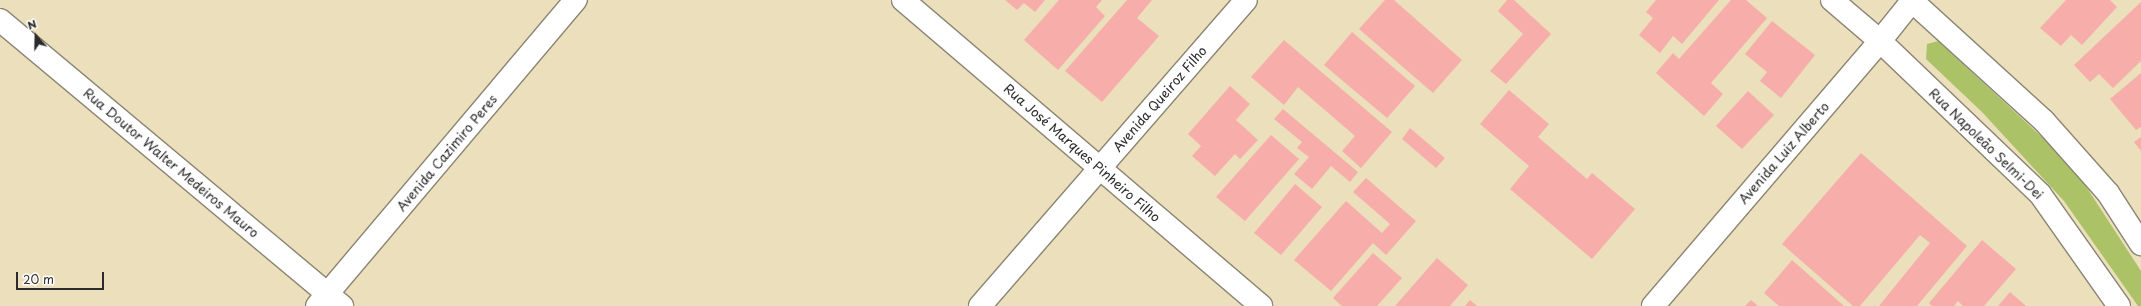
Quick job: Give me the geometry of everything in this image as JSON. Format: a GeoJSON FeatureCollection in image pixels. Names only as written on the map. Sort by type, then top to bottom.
{"type":"FeatureCollection","features":[{"type":"Feature","properties":{"kind":"street","name":"Avenida Cazimiro Peres"},"geometry":{"type":"LineString","coordinates":[[329,302],[576,0]]}},
{"type":"Feature","properties":{"kind":"street","name":"Rua José Marques Pinheiro Filho"},"geometry":{"type":"LineString","coordinates":[[902,0],[1260,306]]}},
{"type":"Feature","properties":{"kind":"street","name":"Avenida Queiroz Filho"},"geometry":{"type":"LineString","coordinates":[[980,306],[1246,0]]}},
{"type":"Feature","properties":{"kind":"street","name":"Rua Napoleão Selmi-Dei"},"geometry":{"type":"LineString","coordinates":[[1832,0],[1880,41],[2040,194],[2119,306]]}},
{"type":"Feature","properties":{"kind":"street","name":"Avenida Luiz Alberto"},"geometry":{"type":"LineString","coordinates":[[1653,306],[1880,41],[1912,0]]}},
{"type":"Feature","properties":{"kind":"street"},"geometry":{"type":"LineString","coordinates":[[1912,0],[2044,121],[2108,193],[2141,244]]}},
{"type":"Feature","properties":{"kind":"street","name":"Rua Doutor Walter Medeiros Mauro"},"geometry":{"type":"LineString","coordinates":[[0,20],[329,302]]}},
{"type":"Feature","properties":{"kind":"green space"},"geometry":{"type":"Polygon","coordinates":[[[1938,41],[2072,165],[2141,271],[2141,306],[2138,306],[2064,201],[1982,112],[1926,59],[1927,44],[1938,41]]]}},
{"type":"Feature","properties":{"kind":"building"},"geometry":{"type":"Polygon","coordinates":[[[1005,0],[1045,0],[1035,12],[1024,3],[1017,10],[1005,0]]]}},
{"type":"Feature","properties":{"kind":"building"},"geometry":{"type":"Polygon","coordinates":[[[1059,0],[1102,0],[1096,7],[1105,16],[1058,70],[1024,40],[1059,0]]]}},
{"type":"Feature","properties":{"kind":"building"},"geometry":{"type":"Polygon","coordinates":[[[1127,0],[1152,0],[1137,18],[1159,36],[1102,102],[1065,71],[1127,0]]]}},
{"type":"Feature","properties":{"kind":"building"},"geometry":{"type":"Polygon","coordinates":[[[1385,0],[1394,0],[1462,60],[1433,93],[1359,29],[1385,0]]]}},
{"type":"Feature","properties":{"kind":"building"},"geometry":{"type":"Polygon","coordinates":[[[1507,0],[1514,0],[1551,34],[1506,84],[1490,71],[1523,34],[1498,11],[1507,0]]]}},
{"type":"Feature","properties":{"kind":"building"},"geometry":{"type":"Polygon","coordinates":[[[1656,0],[1719,0],[1682,44],[1673,36],[1660,53],[1639,35],[1653,18],[1646,12],[1656,0]]]}},
{"type":"Feature","properties":{"kind":"building"},"geometry":{"type":"Polygon","coordinates":[[[1731,0],[1746,0],[1767,18],[1711,83],[1723,94],[1704,116],[1656,73],[1673,53],[1679,59],[1731,0]]]}},
{"type":"Feature","properties":{"kind":"building"},"geometry":{"type":"Polygon","coordinates":[[[2066,0],[2110,0],[2117,7],[2082,45],[2071,35],[2061,46],[2040,28],[2066,0]]]}},
{"type":"Feature","properties":{"kind":"building"},"geometry":{"type":"Polygon","coordinates":[[[2141,2],[2141,61],[2113,88],[2099,74],[2090,82],[2074,65],[2141,2]]]}},
{"type":"Feature","properties":{"kind":"building"},"geometry":{"type":"Polygon","coordinates":[[[1772,21],[1815,55],[1781,98],[1760,81],[1767,72],[1745,54],[1772,21]]]}},
{"type":"Feature","properties":{"kind":"building"},"geometry":{"type":"Polygon","coordinates":[[[1352,32],[1415,86],[1387,118],[1324,65],[1352,32]]]}},
{"type":"Feature","properties":{"kind":"building"},"geometry":{"type":"Polygon","coordinates":[[[1284,40],[1392,132],[1361,168],[1342,151],[1355,136],[1298,87],[1284,105],[1251,77],[1284,40]]]}},
{"type":"Feature","properties":{"kind":"building"},"geometry":{"type":"Polygon","coordinates":[[[2141,73],[2141,127],[2136,130],[2110,99],[2141,73]]]}},
{"type":"Feature","properties":{"kind":"building"},"geometry":{"type":"Polygon","coordinates":[[[1230,86],[1250,104],[1236,120],[1258,140],[1240,159],[1235,154],[1215,176],[1192,156],[1201,146],[1188,134],[1230,86]]]}},
{"type":"Feature","properties":{"kind":"building"},"geometry":{"type":"Polygon","coordinates":[[[1509,90],[1549,124],[1538,137],[1587,179],[1592,173],[1635,209],[1592,259],[1510,189],[1529,166],[1480,124],[1509,90]]]}},
{"type":"Feature","properties":{"kind":"building"},"geometry":{"type":"Polygon","coordinates":[[[1748,91],[1774,115],[1742,149],[1716,126],[1748,91]]]}},
{"type":"Feature","properties":{"kind":"building"},"geometry":{"type":"Polygon","coordinates":[[[1283,109],[1358,172],[1350,182],[1331,166],[1312,189],[1294,174],[1309,157],[1297,148],[1302,142],[1274,119],[1283,109]]]}},
{"type":"Feature","properties":{"kind":"building"},"geometry":{"type":"Polygon","coordinates":[[[1410,128],[1445,158],[1436,168],[1402,139],[1410,128]]]}},
{"type":"Feature","properties":{"kind":"building"},"geometry":{"type":"Polygon","coordinates":[[[1271,135],[1299,159],[1245,221],[1216,197],[1271,135]]]}},
{"type":"Feature","properties":{"kind":"building"},"geometry":{"type":"Polygon","coordinates":[[[2141,137],[2141,151],[2134,142],[2141,137]]]}},
{"type":"Feature","properties":{"kind":"building"},"geometry":{"type":"Polygon","coordinates":[[[1861,153],[1967,246],[1917,306],[1879,306],[1930,243],[1920,235],[1860,306],[1853,306],[1782,244],[1861,153]]]}},
{"type":"Feature","properties":{"kind":"building"},"geometry":{"type":"Polygon","coordinates":[[[1366,178],[1416,221],[1386,255],[1373,243],[1331,291],[1294,260],[1346,201],[1382,233],[1390,224],[1353,192],[1366,178]]]}},
{"type":"Feature","properties":{"kind":"building"},"geometry":{"type":"Polygon","coordinates":[[[1295,184],[1322,207],[1281,255],[1254,233],[1295,184]]]}},
{"type":"Feature","properties":{"kind":"building"},"geometry":{"type":"Polygon","coordinates":[[[1982,240],[2016,269],[1984,306],[1963,306],[1958,301],[1954,306],[1932,306],[1929,303],[1982,240]]]}},
{"type":"Feature","properties":{"kind":"building"},"geometry":{"type":"Polygon","coordinates":[[[1373,253],[1402,278],[1377,306],[1342,306],[1333,298],[1373,253]]]}},
{"type":"Feature","properties":{"kind":"building"},"geometry":{"type":"Polygon","coordinates":[[[1437,258],[1468,285],[1450,306],[1395,306],[1437,258]]]}},
{"type":"Feature","properties":{"kind":"building"},"geometry":{"type":"Polygon","coordinates":[[[1792,260],[1844,306],[1779,306],[1764,293],[1792,260]]]}},
{"type":"Feature","properties":{"kind":"building"},"geometry":{"type":"Polygon","coordinates":[[[2010,292],[2026,306],[1998,306],[2010,292]]]}},
{"type":"Feature","properties":{"kind":"building"},"geometry":{"type":"Polygon","coordinates":[[[1470,300],[1477,306],[1465,306],[1470,300]]]}},
{"type":"Feature","properties":{"kind":"building"},"geometry":{"type":"Polygon","coordinates":[[[1751,300],[1758,306],[1745,306],[1751,300]]]}}]}
